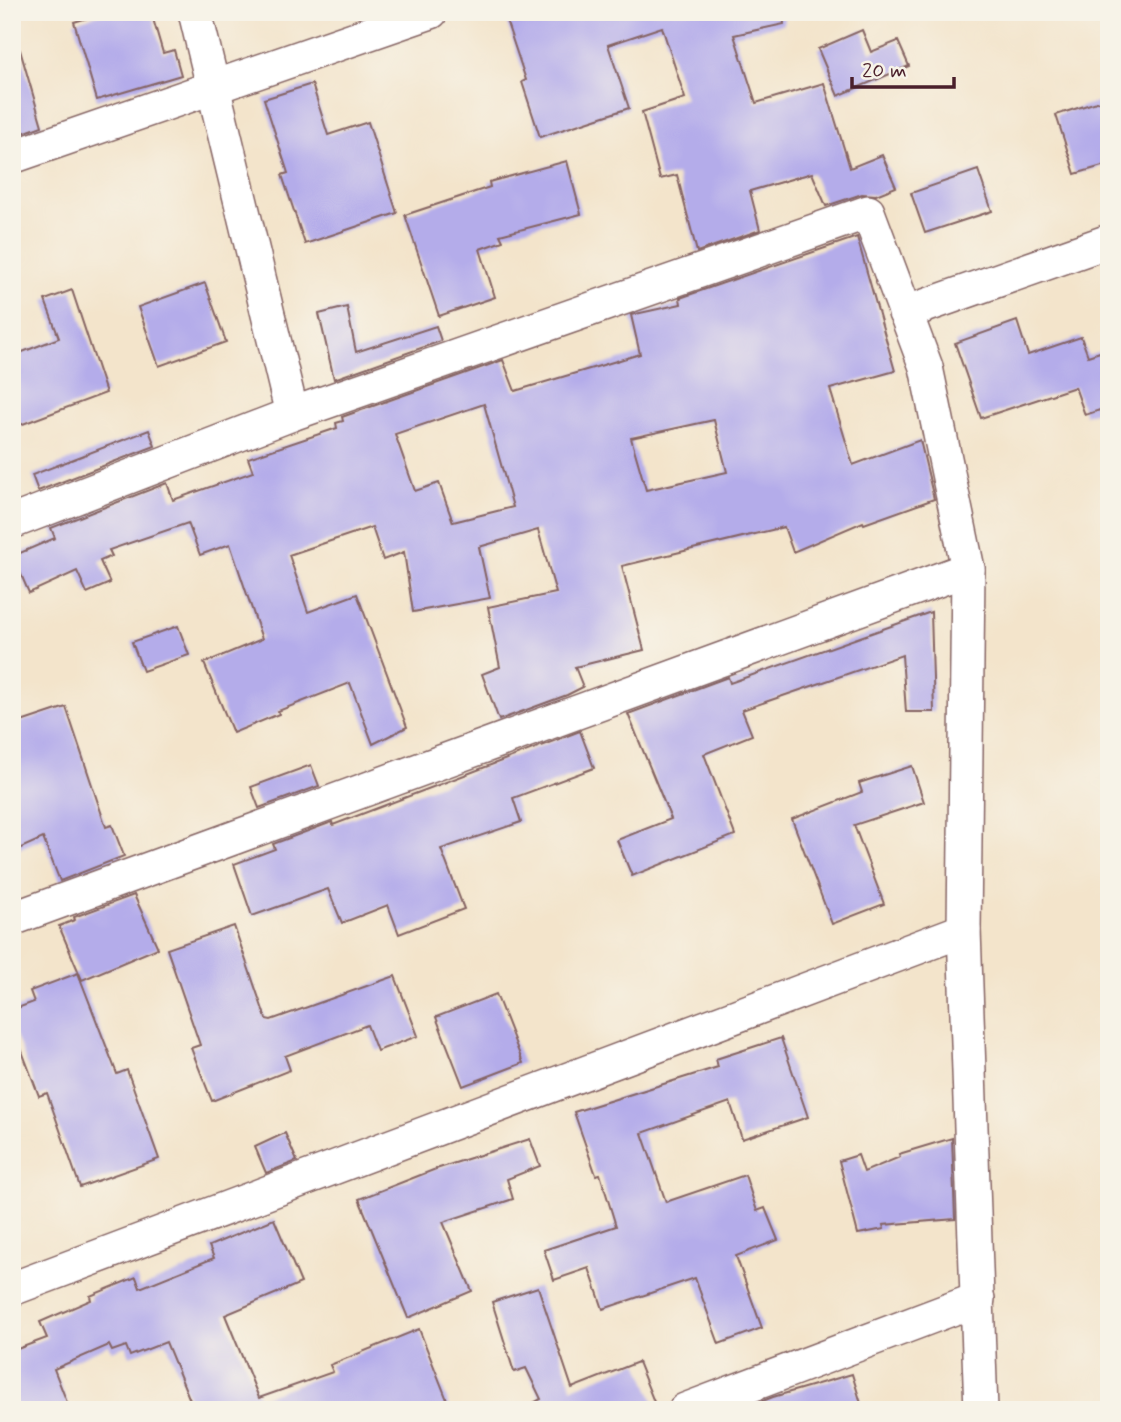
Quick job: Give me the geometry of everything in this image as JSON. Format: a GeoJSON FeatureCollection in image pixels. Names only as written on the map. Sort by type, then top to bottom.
{"type":"FeatureCollection","features":[{"type":"Feature","properties":{"kind":"street"},"geometry":{"type":"LineString","coordinates":[[195,12],[292,414]]}},
{"type":"Feature","properties":{"kind":"street"},"geometry":{"type":"LineString","coordinates":[[12,158],[430,12]]}},
{"type":"Feature","properties":{"kind":"street"},"geometry":{"type":"LineString","coordinates":[[12,522],[292,414],[868,212],[926,367],[968,569],[964,930],[981,1410]]}},
{"type":"Feature","properties":{"kind":"street"},"geometry":{"type":"LineString","coordinates":[[905,313],[1109,241]]}},
{"type":"Feature","properties":{"kind":"street"},"geometry":{"type":"LineString","coordinates":[[12,919],[968,569]]}},
{"type":"Feature","properties":{"kind":"street"},"geometry":{"type":"LineString","coordinates":[[12,1289],[964,930]]}},
{"type":"Feature","properties":{"kind":"street"},"geometry":{"type":"LineString","coordinates":[[685,1410],[978,1298]]}},
{"type":"Feature","properties":{"kind":"building"},"geometry":{"type":"Polygon","coordinates":[[[107,12],[151,12],[163,53],[174,50],[181,75],[97,100],[74,22],[107,12]]]}},
{"type":"Feature","properties":{"kind":"building"},"geometry":{"type":"Polygon","coordinates":[[[521,12],[783,12],[784,24],[734,35],[756,103],[824,83],[850,168],[882,155],[896,187],[876,195],[862,194],[826,206],[812,173],[750,191],[760,230],[697,252],[677,175],[660,179],[642,112],[685,98],[662,27],[608,45],[629,108],[540,137],[522,82],[526,80],[505,17],[521,12]]]}},
{"type":"Feature","properties":{"kind":"building"},"geometry":{"type":"Polygon","coordinates":[[[862,30],[871,52],[898,41],[909,66],[838,96],[818,49],[862,30]]]}},
{"type":"Feature","properties":{"kind":"building"},"geometry":{"type":"Polygon","coordinates":[[[20,50],[42,126],[12,137],[12,51],[20,50]]]}},
{"type":"Feature","properties":{"kind":"building"},"geometry":{"type":"Polygon","coordinates":[[[312,84],[328,135],[368,122],[397,213],[305,244],[282,175],[288,173],[264,99],[312,84]]]}},
{"type":"Feature","properties":{"kind":"building"},"geometry":{"type":"Polygon","coordinates":[[[1109,98],[1109,164],[1075,174],[1056,115],[1109,98]]]}},
{"type":"Feature","properties":{"kind":"building"},"geometry":{"type":"Polygon","coordinates":[[[567,161],[581,214],[500,235],[503,241],[480,249],[495,297],[439,316],[405,215],[490,187],[489,182],[567,161]]]}},
{"type":"Feature","properties":{"kind":"building"},"geometry":{"type":"Polygon","coordinates":[[[978,170],[992,211],[925,233],[911,193],[978,170]]]}},
{"type":"Feature","properties":{"kind":"building"},"geometry":{"type":"Polygon","coordinates":[[[857,237],[895,371],[830,389],[853,465],[920,440],[934,499],[864,524],[863,522],[793,552],[784,527],[622,566],[644,650],[575,667],[583,687],[567,695],[499,720],[482,674],[500,667],[488,607],[556,593],[538,530],[479,547],[490,598],[413,612],[404,552],[383,560],[372,527],[289,555],[308,612],[357,594],[407,727],[373,744],[350,683],[278,711],[279,714],[233,733],[204,663],[262,639],[230,544],[200,555],[188,523],[109,550],[112,556],[100,561],[110,583],[87,593],[77,571],[29,593],[13,556],[55,538],[51,528],[167,483],[173,500],[253,472],[248,458],[337,428],[336,423],[343,421],[342,417],[503,360],[515,391],[640,354],[631,315],[681,304],[680,298],[857,237]],[[484,404],[395,434],[415,491],[439,483],[453,522],[513,507],[484,404]],[[714,420],[631,438],[646,490],[727,472],[714,420]]]}},
{"type":"Feature","properties":{"kind":"building"},"geometry":{"type":"Polygon","coordinates":[[[205,283],[226,342],[159,366],[138,307],[205,283]]]}},
{"type":"Feature","properties":{"kind":"building"},"geometry":{"type":"Polygon","coordinates":[[[72,290],[106,393],[12,428],[12,356],[59,338],[45,300],[72,290]]]}},
{"type":"Feature","properties":{"kind":"building"},"geometry":{"type":"Polygon","coordinates":[[[347,307],[356,352],[436,326],[441,341],[334,379],[319,314],[347,307]]]}},
{"type":"Feature","properties":{"kind":"building"},"geometry":{"type":"Polygon","coordinates":[[[1017,321],[1028,355],[1081,337],[1088,356],[1109,349],[1109,407],[1085,415],[1075,387],[981,418],[955,343],[1017,321]]]}},
{"type":"Feature","properties":{"kind":"building"},"geometry":{"type":"Polygon","coordinates":[[[149,430],[155,446],[38,491],[32,475],[149,430]]]}},
{"type":"Feature","properties":{"kind":"building"},"geometry":{"type":"Polygon","coordinates":[[[931,612],[934,712],[906,712],[902,655],[742,710],[752,735],[704,754],[735,835],[632,876],[617,840],[671,819],[628,714],[728,677],[730,683],[931,612]]]}},
{"type":"Feature","properties":{"kind":"building"},"geometry":{"type":"Polygon","coordinates":[[[178,626],[189,655],[143,671],[132,642],[178,626]]]}},
{"type":"Feature","properties":{"kind":"building"},"geometry":{"type":"Polygon","coordinates":[[[66,707],[106,827],[112,825],[124,856],[60,881],[43,838],[12,852],[12,725],[66,707]]]}},
{"type":"Feature","properties":{"kind":"building"},"geometry":{"type":"Polygon","coordinates":[[[580,731],[594,768],[513,798],[521,822],[441,849],[464,909],[399,934],[388,905],[342,923],[328,889],[252,916],[234,864],[275,849],[273,844],[332,822],[333,825],[580,731]]]}},
{"type":"Feature","properties":{"kind":"building"},"geometry":{"type":"Polygon","coordinates":[[[311,765],[319,786],[259,808],[251,787],[311,765]]]}},
{"type":"Feature","properties":{"kind":"building"},"geometry":{"type":"Polygon","coordinates":[[[912,766],[924,802],[854,825],[884,904],[832,924],[792,819],[862,792],[859,783],[912,766]]]}},
{"type":"Feature","properties":{"kind":"building"},"geometry":{"type":"Polygon","coordinates":[[[134,895],[158,948],[82,980],[59,926],[75,920],[74,917],[134,895]]]}},
{"type":"Feature","properties":{"kind":"building"},"geometry":{"type":"Polygon","coordinates":[[[234,926],[266,1019],[271,1020],[395,976],[418,1036],[377,1051],[367,1025],[285,1056],[290,1070],[212,1101],[191,1048],[200,1045],[167,949],[234,926]]]}},
{"type":"Feature","properties":{"kind":"building"},"geometry":{"type":"Polygon","coordinates":[[[78,973],[117,1074],[127,1070],[159,1159],[80,1187],[47,1093],[39,1096],[12,1025],[12,1010],[34,1002],[30,991],[78,973]]]}},
{"type":"Feature","properties":{"kind":"building"},"geometry":{"type":"Polygon","coordinates":[[[496,994],[523,1063],[463,1086],[436,1017],[496,994]]]}},
{"type":"Feature","properties":{"kind":"building"},"geometry":{"type":"Polygon","coordinates":[[[781,1038],[808,1117],[742,1139],[730,1102],[642,1133],[666,1202],[745,1175],[757,1211],[765,1208],[778,1240],[736,1256],[762,1328],[719,1344],[695,1278],[603,1309],[589,1268],[554,1280],[544,1250],[616,1226],[600,1174],[596,1175],[574,1112],[718,1067],[716,1059],[781,1038]]]}},
{"type":"Feature","properties":{"kind":"building"},"geometry":{"type":"Polygon","coordinates":[[[285,1133],[297,1161],[266,1173],[255,1147],[285,1133]]]}},
{"type":"Feature","properties":{"kind":"building"},"geometry":{"type":"Polygon","coordinates":[[[952,1138],[955,1219],[883,1225],[884,1229],[858,1234],[839,1161],[858,1155],[864,1172],[900,1157],[899,1154],[952,1138]]]}},
{"type":"Feature","properties":{"kind":"building"},"geometry":{"type":"Polygon","coordinates":[[[530,1139],[540,1166],[507,1179],[513,1199],[443,1222],[472,1291],[408,1318],[359,1199],[436,1169],[530,1139]]]}},
{"type":"Feature","properties":{"kind":"building"},"geometry":{"type":"Polygon","coordinates":[[[274,1219],[301,1283],[225,1315],[259,1398],[333,1372],[330,1365],[419,1329],[451,1410],[194,1410],[166,1342],[130,1356],[126,1346],[112,1351],[109,1345],[54,1369],[70,1410],[18,1410],[12,1394],[12,1351],[47,1338],[40,1322],[91,1300],[90,1296],[136,1277],[140,1288],[214,1258],[209,1246],[274,1219]]]}},
{"type":"Feature","properties":{"kind":"building"},"geometry":{"type":"Polygon","coordinates":[[[538,1287],[572,1388],[638,1362],[654,1402],[634,1410],[520,1410],[541,1399],[526,1368],[514,1372],[492,1302],[538,1287]]]}},
{"type":"Feature","properties":{"kind":"building"},"geometry":{"type":"Polygon","coordinates":[[[852,1374],[863,1410],[756,1410],[755,1404],[773,1397],[852,1374]]]}}]}
